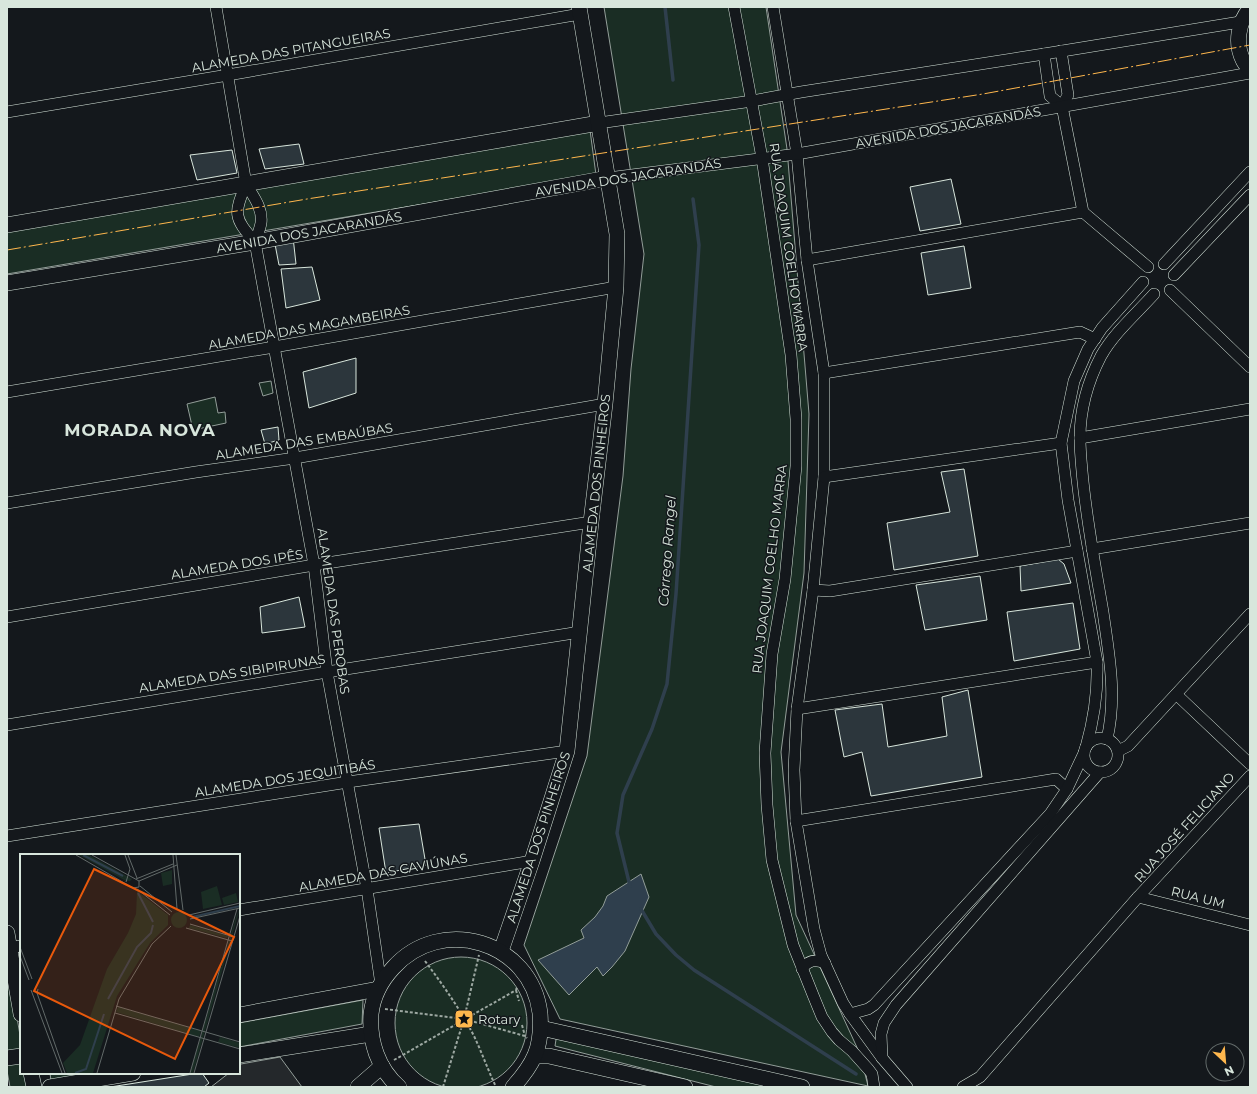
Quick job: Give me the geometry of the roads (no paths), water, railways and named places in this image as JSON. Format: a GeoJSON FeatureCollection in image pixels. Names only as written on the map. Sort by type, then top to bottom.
{"type":"FeatureCollection","features":[{"type":"Feature","properties":{"kind":"street","name":"ALAMEDA DAS PEROBAS"},"geometry":{"type":"LineString","coordinates":[[216,7],[246,184],[258,204],[260,213],[261,222],[255,242],[314,566],[327,672],[367,889],[379,987]]}},
{"type":"Feature","properties":{"kind":"street","name":"RUA JOAQUIM COELHO MARRA"},"geometry":{"type":"LineString","coordinates":[[734,7],[762,158],[791,355],[796,419],[796,466],[785,579],[772,654],[765,753],[766,805],[772,860],[793,945],[822,1017],[839,1040],[866,1065],[872,1074],[874,1087]]}},
{"type":"Feature","properties":{"kind":"street","name":"RUA JOAQUIM COELHO MARRA"},"geometry":{"type":"LineString","coordinates":[[773,7],[797,154],[807,260],[824,373],[824,477],[813,590],[797,710],[794,770],[796,820],[814,929],[821,955],[843,1003],[850,1014],[882,1058],[907,1087]]}},
{"type":"Feature","properties":{"kind":"street"},"geometry":{"type":"LineString","coordinates":[[1236,7],[1240,24],[1238,44],[1243,60],[1250,70]]}},
{"type":"Feature","properties":{"kind":"street"},"geometry":{"type":"LineString","coordinates":[[1240,24],[1250,9]]}},
{"type":"Feature","properties":{"kind":"street","name":"ALAMEDA DAS PITANGUEIRAS"},"geometry":{"type":"LineString","coordinates":[[7,112],[228,75],[579,10]]}},
{"type":"Feature","properties":{"kind":"street","name":"ALAMEDA DOS PINHEIROS"},"geometry":{"type":"LineString","coordinates":[[500,951],[532,861],[567,750],[605,404],[616,287],[617,234],[579,10]]}},
{"type":"Feature","properties":{"kind":"street"},"geometry":{"type":"LineString","coordinates":[[7,225],[599,123],[752,101],[787,94],[1240,24]]}},
{"type":"Feature","properties":{"kind":"street"},"geometry":{"type":"LineString","coordinates":[[1061,51],[1068,95],[1062,106],[1080,205],[1083,212],[1148,267]]}},
{"type":"Feature","properties":{"kind":"street"},"geometry":{"type":"LineString","coordinates":[[1044,54],[1050,96],[1062,106]]}},
{"type":"Feature","properties":{"kind":"street","name":"AVENIDA DOS JACARANDÁS"},"geometry":{"type":"LineString","coordinates":[[7,283],[255,242],[608,178],[797,154],[1250,73]]}},
{"type":"Feature","properties":{"kind":"street"},"geometry":{"type":"LineString","coordinates":[[1164,264],[1250,172]]}},
{"type":"Feature","properties":{"kind":"street"},"geometry":{"type":"LineString","coordinates":[[246,184],[237,206],[238,216],[241,226],[255,242]]}},
{"type":"Feature","properties":{"kind":"street"},"geometry":{"type":"LineString","coordinates":[[1174,275],[1164,264],[1153,264],[1148,267],[1143,277],[1145,288],[1154,294],[1160,295],[1170,290],[1174,280],[1174,275],[1250,194],[1239,184]]}},
{"type":"Feature","properties":{"kind":"street"},"geometry":{"type":"LineString","coordinates":[[807,260],[1083,212]]}},
{"type":"Feature","properties":{"kind":"street"},"geometry":{"type":"LineString","coordinates":[[850,1014],[868,1009],[874,1005],[1050,814],[1067,789],[1085,750],[1090,742],[1095,738],[1107,739],[1116,746],[1118,751],[1117,762],[1109,771],[1100,772],[1091,769],[1084,759],[1085,750],[1092,726],[1096,699],[1096,662],[1068,500],[1061,443],[1074,381],[1088,349],[1102,328],[1143,282]]}},
{"type":"Feature","properties":{"kind":"street","name":"ALAMEDA DAS MAGAMBEIRAS"},"geometry":{"type":"LineString","coordinates":[[7,392],[274,348],[616,287]]}},
{"type":"Feature","properties":{"kind":"street"},"geometry":{"type":"LineString","coordinates":[[1170,290],[1250,367]]}},
{"type":"Feature","properties":{"kind":"street"},"geometry":{"type":"LineString","coordinates":[[1107,739],[1110,728],[1113,689],[1110,660],[1084,496],[1080,438],[1081,415],[1088,388],[1101,357],[1114,338],[1154,294]]}},
{"type":"Feature","properties":{"kind":"street"},"geometry":{"type":"LineString","coordinates":[[824,373],[1080,332],[1095,339]]}},
{"type":"Feature","properties":{"kind":"street","name":"ALAMEDA DAS EMBAÚBAS"},"geometry":{"type":"LineString","coordinates":[[7,504],[189,473],[295,458],[605,404]]}},
{"type":"Feature","properties":{"kind":"street"},"geometry":{"type":"LineString","coordinates":[[1080,438],[1250,409]]}},
{"type":"Feature","properties":{"kind":"street"},"geometry":{"type":"LineString","coordinates":[[824,477],[1061,443]]}},
{"type":"Feature","properties":{"kind":"street","name":"ALAMEDA DOS IPÊS"},"geometry":{"type":"LineString","coordinates":[[7,617],[591,522]]}},
{"type":"Feature","properties":{"kind":"street"},"geometry":{"type":"LineString","coordinates":[[1092,549],[1250,523]]}},
{"type":"Feature","properties":{"kind":"street"},"geometry":{"type":"LineString","coordinates":[[813,590],[830,591],[1077,551]]}},
{"type":"Feature","properties":{"kind":"street"},"geometry":{"type":"LineString","coordinates":[[1118,751],[1128,746],[1177,695],[1250,614]]}},
{"type":"Feature","properties":{"kind":"street","name":"ALAMEDA DAS SIBIPIRUNAS"},"geometry":{"type":"LineString","coordinates":[[7,725],[580,632]]}},
{"type":"Feature","properties":{"kind":"street"},"geometry":{"type":"LineString","coordinates":[[797,710],[1096,662]]}},
{"type":"Feature","properties":{"kind":"street"},"geometry":{"type":"LineString","coordinates":[[1177,695],[1250,764]]}},
{"type":"Feature","properties":{"kind":"street","name":"ALAMEDA DOS JEQUITIBÁS"},"geometry":{"type":"LineString","coordinates":[[7,836],[348,782],[567,750]]}},
{"type":"Feature","properties":{"kind":"street"},"geometry":{"type":"LineString","coordinates":[[882,1058],[881,1034],[884,1023],[896,1005],[1100,772]]}},
{"type":"Feature","properties":{"kind":"street","name":"RUA JOSÉ FELICIANO"},"geometry":{"type":"LineString","coordinates":[[963,1087],[980,1077],[1138,897],[1250,776]]}},
{"type":"Feature","properties":{"kind":"street"},"geometry":{"type":"LineString","coordinates":[[796,820],[1056,779],[1067,789]]}},
{"type":"Feature","properties":{"kind":"street","name":"ALAMEDA DAS CAVIÚNAS"},"geometry":{"type":"LineString","coordinates":[[240,910],[532,861]]}},
{"type":"Feature","properties":{"kind":"street","name":"RUA UM"},"geometry":{"type":"LineString","coordinates":[[1138,897],[1250,925]]}},
{"type":"Feature","properties":{"kind":"street"},"geometry":{"type":"LineString","coordinates":[[400,1087],[394,1082],[382,1066],[375,1050],[371,1034],[372,1008],[379,987],[399,960],[416,949],[437,941],[460,939],[482,942],[500,951],[515,962],[526,975],[538,1000],[541,1028],[536,1052],[526,1072],[513,1087]]}},
{"type":"Feature","properties":{"kind":"street"},"geometry":{"type":"LineString","coordinates":[[11,944],[20,1007]]}},
{"type":"Feature","properties":{"kind":"street"},"geometry":{"type":"LineString","coordinates":[[802,969],[807,962],[810,961],[815,960],[825,963]]}},
{"type":"Feature","properties":{"kind":"street"},"geometry":{"type":"LineString","coordinates":[[240,1015],[379,987]]}},
{"type":"Feature","properties":{"kind":"street"},"geometry":{"type":"LineString","coordinates":[[541,1028],[802,1087]]}},
{"type":"Feature","properties":{"kind":"street"},"geometry":{"type":"LineString","coordinates":[[240,1055],[371,1034]]}},
{"type":"Feature","properties":{"kind":"street"},"geometry":{"type":"LineString","coordinates":[[536,1052],[684,1087]]}},
{"type":"Feature","properties":{"kind":"street"},"geometry":{"type":"LineString","coordinates":[[7,1058],[20,1056]]}},
{"type":"Feature","properties":{"kind":"street"},"geometry":{"type":"LineString","coordinates":[[358,1087],[382,1066]]}},
{"type":"Feature","properties":{"kind":"street"},"geometry":{"type":"LineString","coordinates":[[32,1074],[34,1087]]}},
{"type":"Feature","properties":{"kind":"street"},"geometry":{"type":"LineString","coordinates":[[50,1087],[127,1074]]}},
{"type":"Feature","properties":{"kind":"water"},"geometry":{"type":"Polygon","coordinates":[[[641,874],[649,897],[625,951],[603,976],[597,967],[569,995],[538,960],[584,938],[581,930],[595,917],[603,906],[607,896],[641,874]]]}},
{"type":"Feature","properties":{"kind":"waterway","name":"Córrego Rangel"},"geometry":{"type":"LineString","coordinates":[[665,7],[673,80]]}},
{"type":"Feature","properties":{"kind":"waterway","name":"Córrego Rangel"},"geometry":{"type":"LineString","coordinates":[[630,886],[617,833],[623,795],[652,729],[667,684],[676,594],[699,245],[693,199]]}},
{"type":"Feature","properties":{"kind":"waterway"},"geometry":{"type":"LineString","coordinates":[[641,909],[656,934],[676,955],[694,970],[856,1074]]}},
{"type":"Feature","properties":{"kind":"place","name":"Rotary"},"geometry":{"type":"Point","coordinates":[464,1019]}},
{"type":"Feature","properties":{"kind":"district","name":"MORADA NOVA"},"geometry":{"type":"Point","coordinates":[140,430]}}]}
